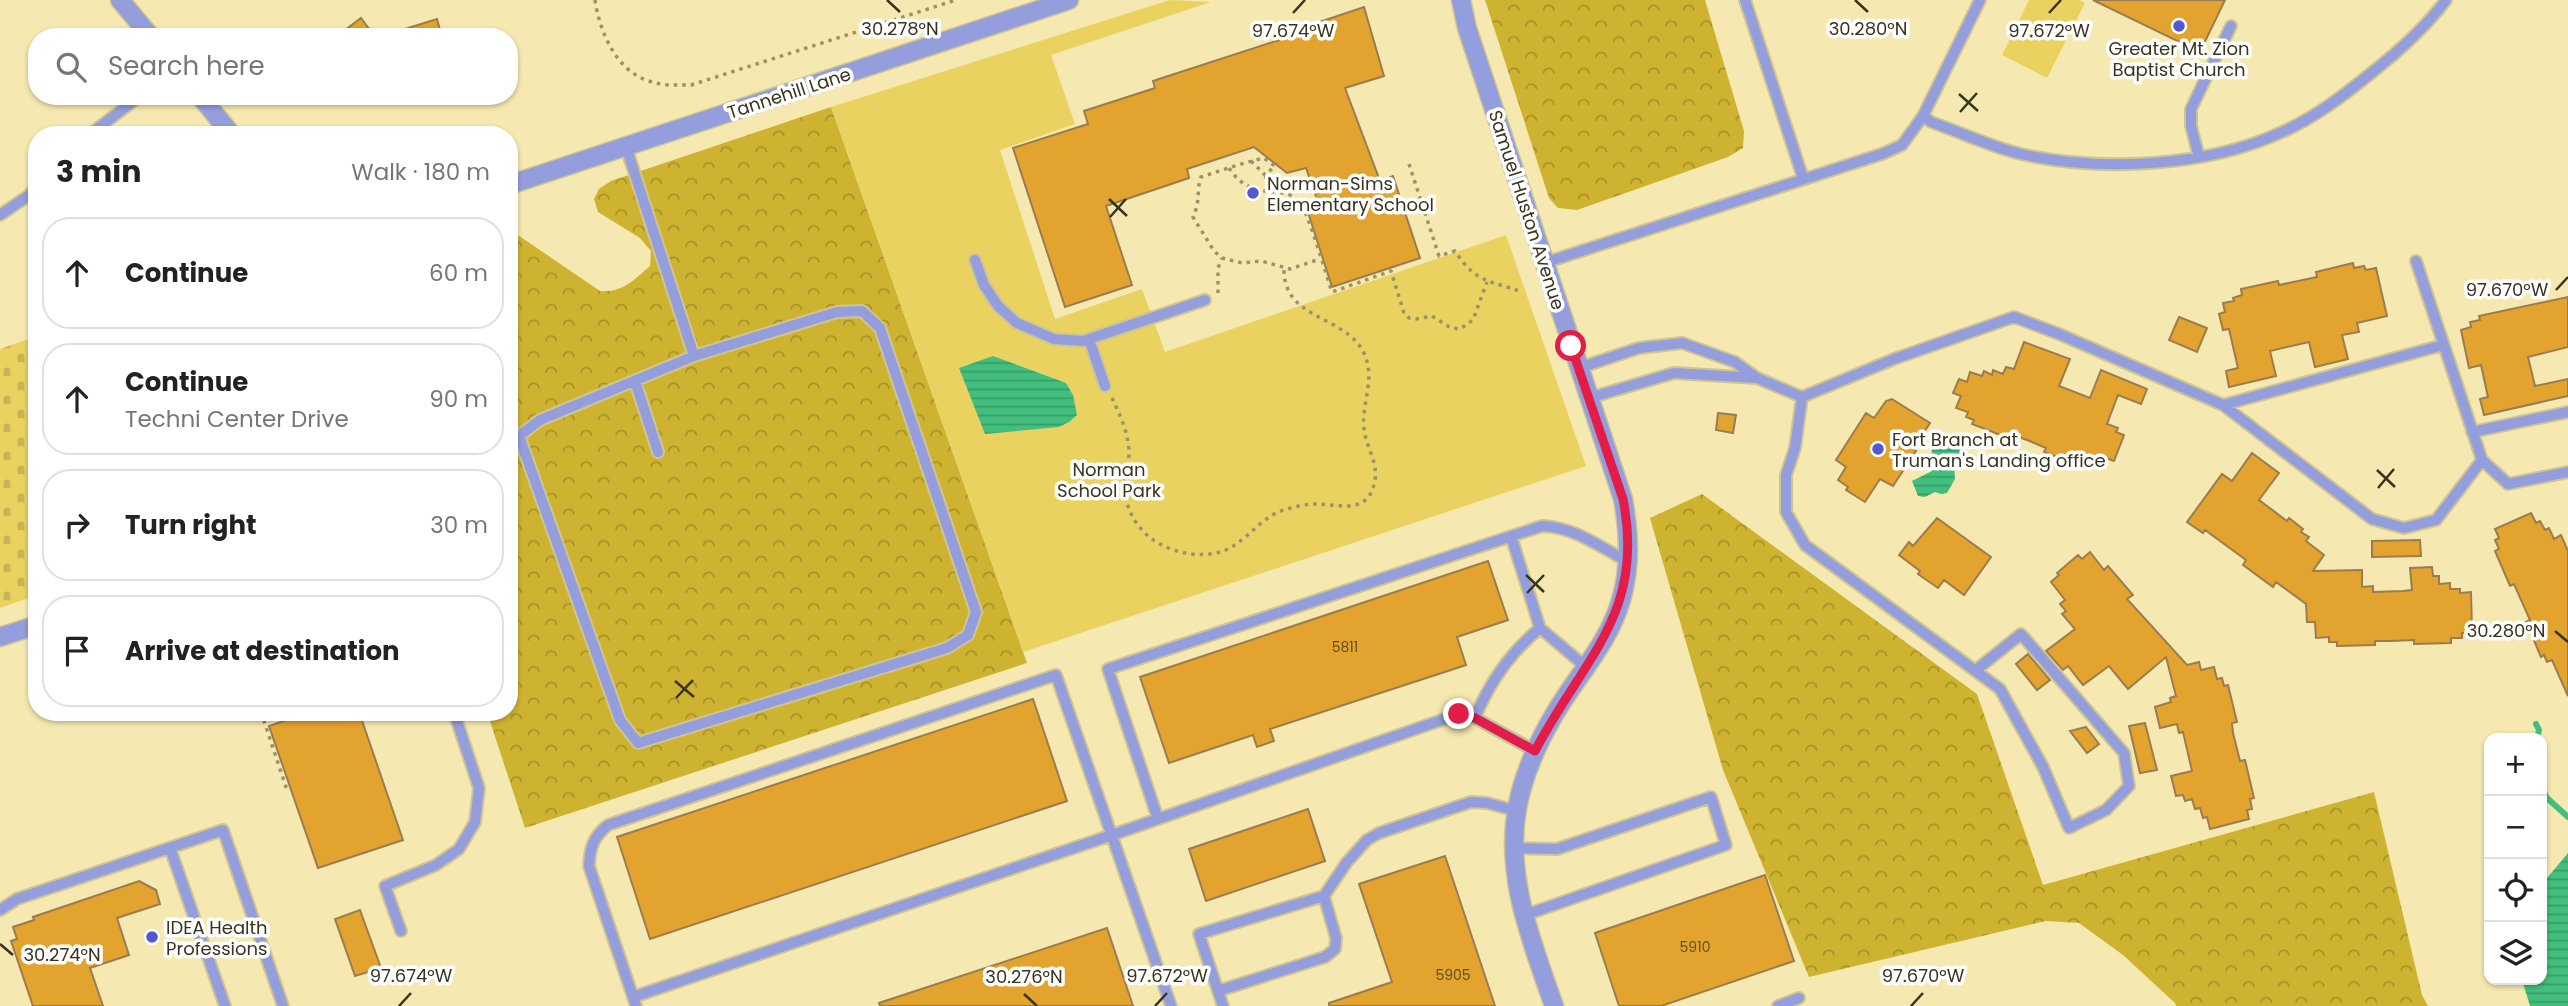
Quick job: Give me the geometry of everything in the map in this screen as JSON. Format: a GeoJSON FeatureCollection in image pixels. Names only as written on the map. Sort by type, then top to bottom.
{"type":"FeatureCollection","features":[{"type":"Feature","properties":{"kind":"street"},"geometry":{"type":"LineString","coordinates":[[120,0],[143,28]]}},
{"type":"Feature","properties":{"kind":"street","name":"Tannehill Lane"},"geometry":{"type":"LineString","coordinates":[[518,182],[1069,0]]}},
{"type":"Feature","properties":{"kind":"street","name":"Samuel Huston Avenue"},"geometry":{"type":"LineString","coordinates":[[1461,0],[1467,28],[1623,499],[1629,540],[1625,585],[1616,613],[1607,633],[1554,714],[1535,751],[1517,811],[1514,848],[1517,887],[1554,1006]]}},
{"type":"Feature","properties":{"kind":"street"},"geometry":{"type":"LineString","coordinates":[[207,105],[225,126]]}},
{"type":"Feature","properties":{"kind":"street"},"geometry":{"type":"LineString","coordinates":[[0,637],[28,628]]}},
{"type":"Feature","properties":{"kind":"lane"},"geometry":{"type":"LineString","coordinates":[[1745,0],[1803,178]]}},
{"type":"Feature","properties":{"kind":"lane"},"geometry":{"type":"LineString","coordinates":[[1544,263],[1902,145],[1923,116],[1980,0]]}},
{"type":"Feature","properties":{"kind":"lane"},"geometry":{"type":"LineString","coordinates":[[1923,116],[2020,153],[2068,161],[2162,164],[2199,157],[2281,133],[2339,100],[2389,60],[2433,18],[2446,0]]}},
{"type":"Feature","properties":{"kind":"lane"},"geometry":{"type":"LineString","coordinates":[[2199,157],[2191,126],[2192,108],[2231,26]]}},
{"type":"Feature","properties":{"kind":"lane"},"geometry":{"type":"LineString","coordinates":[[101,126],[127,105]]}},
{"type":"Feature","properties":{"kind":"lane"},"geometry":{"type":"LineString","coordinates":[[626,147],[694,356]]}},
{"type":"Feature","properties":{"kind":"lane"},"geometry":{"type":"LineString","coordinates":[[0,215],[28,196]]}},
{"type":"Feature","properties":{"kind":"lane"},"geometry":{"type":"LineString","coordinates":[[975,260],[984,285],[998,306],[1017,323],[1054,339],[1083,341],[1205,300]]}},
{"type":"Feature","properties":{"kind":"lane"},"geometry":{"type":"LineString","coordinates":[[2416,261],[2482,460],[2508,484],[2568,472]]}},
{"type":"Feature","properties":{"kind":"lane"},"geometry":{"type":"LineString","coordinates":[[518,435],[540,420],[694,356],[836,312],[862,311],[880,328],[976,612],[968,635],[947,648],[638,743],[620,720],[518,449]]}},
{"type":"Feature","properties":{"kind":"lane"},"geometry":{"type":"LineString","coordinates":[[1579,368],[1639,348],[1682,343],[1735,362],[1757,378],[1802,397],[1894,359],[2014,317],[2223,405],[2372,519],[2404,528],[2436,520],[2482,460]]}},
{"type":"Feature","properties":{"kind":"lane"},"geometry":{"type":"LineString","coordinates":[[1089,339],[1105,386]]}},
{"type":"Feature","properties":{"kind":"lane"},"geometry":{"type":"LineString","coordinates":[[2223,405],[2443,345]]}},
{"type":"Feature","properties":{"kind":"lane"},"geometry":{"type":"LineString","coordinates":[[1589,398],[1674,373],[1757,378]]}},
{"type":"Feature","properties":{"kind":"lane"},"geometry":{"type":"LineString","coordinates":[[635,381],[658,452]]}},
{"type":"Feature","properties":{"kind":"lane"},"geometry":{"type":"LineString","coordinates":[[1802,397],[1795,448],[1786,475],[1786,512],[1805,545],[2000,688],[2043,767],[2070,828],[2106,810],[2129,786],[2124,753],[2021,634],[1976,670]]}},
{"type":"Feature","properties":{"kind":"lane"},"geometry":{"type":"LineString","coordinates":[[2472,432],[2568,412]]}},
{"type":"Feature","properties":{"kind":"lane"},"geometry":{"type":"LineString","coordinates":[[1158,819],[1108,669],[1542,526],[1555,527],[1579,535],[1628,562]]}},
{"type":"Feature","properties":{"kind":"lane"},"geometry":{"type":"LineString","coordinates":[[1511,536],[1540,628],[1586,667]]}},
{"type":"Feature","properties":{"kind":"lane"},"geometry":{"type":"LineString","coordinates":[[1475,718],[1493,681],[1524,642],[1540,628]]}},
{"type":"Feature","properties":{"kind":"lane"},"geometry":{"type":"LineString","coordinates":[[1171,1006],[1112,835],[1056,675],[608,825],[595,835],[589,866],[634,1002],[1112,835],[1459,714],[1475,718],[1535,751]]}},
{"type":"Feature","properties":{"kind":"lane"},"geometry":{"type":"LineString","coordinates":[[401,931],[385,886],[436,865],[459,849],[475,822],[479,788],[457,721]]}},
{"type":"Feature","properties":{"kind":"lane"},"geometry":{"type":"LineString","coordinates":[[1514,848],[1557,849],[1711,797],[1726,845],[1525,915]]}},
{"type":"Feature","properties":{"kind":"lane"},"geometry":{"type":"LineString","coordinates":[[1223,1006],[1199,934],[1324,897],[1347,862],[1367,840],[1379,834],[1471,802],[1517,811]]}},
{"type":"Feature","properties":{"kind":"lane"},"geometry":{"type":"LineString","coordinates":[[0,909],[17,899],[223,830],[283,1006]]}},
{"type":"Feature","properties":{"kind":"lane"},"geometry":{"type":"LineString","coordinates":[[170,848],[225,1006]]}},
{"type":"Feature","properties":{"kind":"lane"},"geometry":{"type":"LineString","coordinates":[[1218,991],[1325,957],[1335,949],[1336,938],[1324,897]]}},
{"type":"Feature","properties":{"kind":"lane"},"geometry":{"type":"LineString","coordinates":[[1778,1006],[1799,998]]}},
{"type":"Feature","properties":{"kind":"path"},"geometry":{"type":"LineString","coordinates":[[594,0],[607,41],[625,69],[650,82],[691,85],[956,0]]}},
{"type":"Feature","properties":{"kind":"path"},"geometry":{"type":"LineString","coordinates":[[1265,175],[1275,166],[1264,158],[1201,177],[1198,188],[1200,199],[1193,216],[1214,251],[1222,258],[1242,263],[1261,261],[1290,269],[1320,259]]}},
{"type":"Feature","properties":{"kind":"path"},"geometry":{"type":"LineString","coordinates":[[1251,161],[1265,175],[1272,192]]}},
{"type":"Feature","properties":{"kind":"path"},"geometry":{"type":"LineString","coordinates":[[1409,164],[1439,256],[1455,251],[1466,268],[1487,282],[1522,292]]}},
{"type":"Feature","properties":{"kind":"path"},"geometry":{"type":"LineString","coordinates":[[1230,168],[1237,179],[1250,188],[1285,194],[1300,202],[1332,292],[1391,271],[1404,313],[1409,318],[1416,320],[1432,316],[1451,328],[1460,329],[1473,320],[1487,282]]}},
{"type":"Feature","properties":{"kind":"path"},"geometry":{"type":"LineString","coordinates":[[1205,300],[1218,294],[1218,268],[1222,258]]}},
{"type":"Feature","properties":{"kind":"path"},"geometry":{"type":"LineString","coordinates":[[1105,386],[1113,399],[1129,453],[1124,481],[1125,498],[1131,515],[1149,537],[1171,550],[1201,554],[1223,551],[1280,511],[1314,504],[1354,506],[1366,499],[1373,489],[1375,465],[1365,437],[1363,419],[1370,386],[1363,352],[1353,338],[1336,325],[1311,314],[1297,303],[1283,277],[1284,268]]}},
{"type":"Feature","properties":{"kind":"path"},"geometry":{"type":"LineString","coordinates":[[264,721],[286,790]]}},
{"type":"Feature","properties":{"kind":"green space","name":"Norman School Park"},"geometry":{"type":"Polygon","coordinates":[[[1170,0],[1211,2],[1051,55],[1075,124],[1000,150],[1055,319],[1142,289],[1165,352],[1506,235],[1586,466],[1023,652],[831,107],[1170,0]]]}},
{"type":"Feature","properties":{"kind":"green space"},"geometry":{"type":"Polygon","coordinates":[[[1485,0],[1705,0],[1744,131],[1743,148],[1728,157],[1577,210],[1558,208],[1549,198],[1485,0]]]}},
{"type":"Feature","properties":{"kind":"green space"},"geometry":{"type":"Polygon","coordinates":[[[2029,0],[2079,0],[2085,3],[2047,78],[2002,55],[2029,0]]]}},
{"type":"Feature","properties":{"kind":"green space"},"geometry":{"type":"Polygon","coordinates":[[[831,107],[1027,663],[525,828],[490,721],[518,721],[518,235],[600,291],[621,288],[650,266],[651,251],[640,238],[598,212],[594,199],[599,189],[611,181],[831,107]]]}},
{"type":"Feature","properties":{"kind":"green space"},"geometry":{"type":"Polygon","coordinates":[[[28,339],[28,598],[0,608],[0,349],[28,339]]]}},
{"type":"Feature","properties":{"kind":"green space"},"geometry":{"type":"Polygon","coordinates":[[[1702,494],[1977,694],[2043,885],[2374,792],[2422,995],[2428,1006],[2176,1006],[2123,955],[2079,923],[2046,921],[1809,977],[1723,770],[1650,518],[1702,494]]]}},
{"type":"Feature","properties":{"kind":"shaded area"},"geometry":{"type":"Polygon","coordinates":[[[993,356],[1066,383],[1073,395],[1077,415],[1059,427],[985,434],[959,368],[993,356]]]}},
{"type":"Feature","properties":{"kind":"shaded area"},"geometry":{"type":"Polygon","coordinates":[[[1956,436],[1963,437],[1967,451],[1965,456],[1954,464],[1955,479],[1947,493],[1935,492],[1925,497],[1918,496],[1912,481],[1932,471],[1933,444],[1949,442],[1956,436]]]}},
{"type":"Feature","properties":{"kind":"shaded area"},"geometry":{"type":"Polygon","coordinates":[[[2568,853],[2568,1006],[2530,1006],[2524,985],[2547,985],[2547,878],[2568,853]]]}},
{"type":"Feature","properties":{"kind":"building","name":"Greater Mt. Zion Baptist Church"},"geometry":{"type":"Polygon","coordinates":[[[2093,0],[2225,0],[2200,52],[2093,0]]]}},
{"type":"Feature","properties":{"kind":"building"},"geometry":{"type":"Polygon","coordinates":[[[1364,7],[1384,76],[1345,88],[1380,181],[1393,176],[1420,258],[1332,287],[1306,206],[1318,202],[1306,168],[1287,173],[1254,147],[1187,169],[1189,178],[1106,206],[1132,285],[1065,307],[1013,148],[1088,124],[1084,111],[1155,88],[1153,81],[1279,40],[1278,36],[1364,7]]]}},
{"type":"Feature","properties":{"kind":"building"},"geometry":{"type":"Polygon","coordinates":[[[361,18],[368,28],[348,28],[361,18]]]}},
{"type":"Feature","properties":{"kind":"building"},"geometry":{"type":"Polygon","coordinates":[[[437,19],[440,28],[408,28],[437,19]]]}},
{"type":"Feature","properties":{"kind":"building"},"geometry":{"type":"Polygon","coordinates":[[[2353,263],[2354,268],[2376,268],[2387,316],[2357,323],[2359,332],[2342,335],[2348,359],[2315,367],[2309,342],[2270,351],[2276,376],[2229,387],[2226,371],[2238,368],[2229,329],[2223,330],[2219,314],[2225,312],[2223,303],[2234,301],[2233,298],[2242,295],[2241,289],[2278,281],[2279,285],[2317,277],[2316,272],[2353,263]]]}},
{"type":"Feature","properties":{"kind":"building"},"geometry":{"type":"Polygon","coordinates":[[[2568,297],[2568,347],[2528,357],[2535,386],[2568,379],[2568,396],[2484,415],[2480,399],[2488,397],[2481,365],[2469,368],[2461,330],[2471,327],[2470,322],[2480,320],[2479,316],[2568,297]]]}},
{"type":"Feature","properties":{"kind":"building"},"geometry":{"type":"Polygon","coordinates":[[[2179,317],[2207,328],[2197,352],[2169,340],[2179,317]]]}},
{"type":"Feature","properties":{"kind":"building"},"geometry":{"type":"Polygon","coordinates":[[[2024,342],[2070,359],[2059,386],[2090,398],[2101,370],[2147,389],[2141,404],[2118,395],[2107,424],[2118,428],[2116,432],[2124,435],[2114,461],[2106,458],[2103,465],[2094,461],[2092,465],[2083,461],[2081,466],[2044,452],[2046,448],[2027,440],[2010,434],[2008,438],[1972,424],[1974,420],[1966,417],[1968,412],[1956,408],[1961,396],[1953,393],[1959,379],[1967,382],[1970,372],[1982,376],[1984,371],[1992,375],[1993,370],[2003,374],[2006,367],[2014,369],[2024,342]]]}},
{"type":"Feature","properties":{"kind":"building","name":"Fort Branch at Truman's Landing office"},"geometry":{"type":"Polygon","coordinates":[[[1892,399],[1930,423],[1913,449],[1916,451],[1893,486],[1880,479],[1865,502],[1846,490],[1848,487],[1838,480],[1846,467],[1836,460],[1866,413],[1874,418],[1886,401],[1892,399]]]}},
{"type":"Feature","properties":{"kind":"building"},"geometry":{"type":"Polygon","coordinates":[[[1718,413],[1736,415],[1733,433],[1716,430],[1718,413]]]}},
{"type":"Feature","properties":{"kind":"building"},"geometry":{"type":"Polygon","coordinates":[[[2252,453],[2279,473],[2259,500],[2287,521],[2289,518],[2303,529],[2301,532],[2309,537],[2306,541],[2324,555],[2313,571],[2362,570],[2362,587],[2373,586],[2373,592],[2403,591],[2412,590],[2410,568],[2432,567],[2433,576],[2439,576],[2439,584],[2450,583],[2450,589],[2460,589],[2460,593],[2471,592],[2472,632],[2462,633],[2462,638],[2451,638],[2451,643],[2375,641],[2375,645],[2337,646],[2337,642],[2329,642],[2329,637],[2316,638],[2315,622],[2307,622],[2306,604],[2276,582],[2273,587],[2243,565],[2246,560],[2205,530],[2203,533],[2187,522],[2222,474],[2232,481],[2252,453]]]}},
{"type":"Feature","properties":{"kind":"building"},"geometry":{"type":"Polygon","coordinates":[[[2531,513],[2536,523],[2540,521],[2545,530],[2549,528],[2554,539],[2561,535],[2568,551],[2568,696],[2552,660],[2547,662],[2544,655],[2541,657],[2526,622],[2530,620],[2514,584],[2510,586],[2495,551],[2499,549],[2495,540],[2499,538],[2495,529],[2531,513]]]}},
{"type":"Feature","properties":{"kind":"building"},"geometry":{"type":"Polygon","coordinates":[[[1937,518],[1991,557],[1964,595],[1944,580],[1938,588],[1918,574],[1920,571],[1899,555],[1909,542],[1913,546],[1937,518]]]}},
{"type":"Feature","properties":{"kind":"building"},"geometry":{"type":"Polygon","coordinates":[[[2420,540],[2421,556],[2372,557],[2372,541],[2420,540]]]}},
{"type":"Feature","properties":{"kind":"building"},"geometry":{"type":"Polygon","coordinates":[[[2090,552],[2104,570],[2108,566],[2133,595],[2127,599],[2187,665],[2199,662],[2201,670],[2214,667],[2217,679],[2222,678],[2224,686],[2228,685],[2237,722],[2232,723],[2233,733],[2240,761],[2245,760],[2254,798],[2250,799],[2252,809],[2247,810],[2249,819],[2210,829],[2207,817],[2203,818],[2200,808],[2195,809],[2192,799],[2185,801],[2183,795],[2176,796],[2171,776],[2192,771],[2183,732],[2179,733],[2177,724],[2160,728],[2155,707],[2171,702],[2170,698],[2176,696],[2166,657],[2128,689],[2109,666],[2083,685],[2068,666],[2063,670],[2046,651],[2075,629],[2062,614],[2066,611],[2060,604],[2065,600],[2051,582],[2059,575],[2057,573],[2078,555],[2082,559],[2090,552]]]}},
{"type":"Feature","properties":{"kind":"building"},"geometry":{"type":"Polygon","coordinates":[[[1488,561],[1508,620],[1457,637],[1466,665],[1270,729],[1274,741],[1257,747],[1253,735],[1169,763],[1140,677],[1488,561]]]}},
{"type":"Feature","properties":{"kind":"building"},"geometry":{"type":"Polygon","coordinates":[[[2028,654],[2050,680],[2037,690],[2016,664],[2028,654]]]}},
{"type":"Feature","properties":{"kind":"building"},"geometry":{"type":"Polygon","coordinates":[[[1033,699],[1067,801],[650,939],[617,837],[1033,699]]]}},
{"type":"Feature","properties":{"kind":"building"},"geometry":{"type":"Polygon","coordinates":[[[284,721],[362,721],[403,840],[318,868],[269,726],[284,721]]]}},
{"type":"Feature","properties":{"kind":"building"},"geometry":{"type":"Polygon","coordinates":[[[2145,723],[2157,770],[2140,773],[2129,726],[2145,723]]]}},
{"type":"Feature","properties":{"kind":"building"},"geometry":{"type":"Polygon","coordinates":[[[2086,727],[2099,744],[2087,753],[2070,731],[2086,727]]]}},
{"type":"Feature","properties":{"kind":"building"},"geometry":{"type":"Polygon","coordinates":[[[1308,809],[1325,861],[1206,901],[1189,849],[1308,809]]]}},
{"type":"Feature","properties":{"kind":"building"},"geometry":{"type":"Polygon","coordinates":[[[1445,856],[1495,1006],[1329,1006],[1329,1003],[1392,982],[1359,884],[1445,856]]]}},
{"type":"Feature","properties":{"kind":"building"},"geometry":{"type":"Polygon","coordinates":[[[1765,875],[1794,961],[1661,1006],[1619,1006],[1595,933],[1765,875]]]}},
{"type":"Feature","properties":{"kind":"building"},"geometry":{"type":"Polygon","coordinates":[[[139,881],[156,890],[160,904],[117,918],[129,955],[90,968],[103,1006],[33,1006],[11,941],[17,939],[13,927],[34,920],[33,917],[139,881]]]}},
{"type":"Feature","properties":{"kind":"building"},"geometry":{"type":"Polygon","coordinates":[[[360,910],[381,968],[355,976],[335,919],[360,910]]]}},
{"type":"Feature","properties":{"kind":"building"},"geometry":{"type":"Polygon","coordinates":[[[1107,928],[1133,1006],[880,1006],[879,1003],[1107,928]]]}},
{"type":"Feature","properties":{"kind":"waterway"},"geometry":{"type":"LineString","coordinates":[[2536,724],[2538,733]]}},
{"type":"Feature","properties":{"kind":"waterway"},"geometry":{"type":"LineString","coordinates":[[2546,796],[2568,817]]}},
{"type":"Feature","properties":{"kind":"place","name":"Greater Mt. Zion Baptist Church"},"geometry":{"type":"Point","coordinates":[2179,26]}},
{"type":"Feature","properties":{"kind":"place","name":"Norman-Sims Elementary School"},"geometry":{"type":"Point","coordinates":[1253,193]}},
{"type":"Feature","properties":{"kind":"place","name":"Fort Branch at Truman's Landing office"},"geometry":{"type":"Point","coordinates":[1878,449]}},
{"type":"Feature","properties":{"kind":"place","name":"IDEA Health Professions"},"geometry":{"type":"Point","coordinates":[152,937]}},
{"type":"Feature","properties":{"kind":"route"},"geometry":{"type":"LineString","coordinates":[[1459,714],[1475,718],[1535,751],[1554,714],[1607,633],[1621,601],[1629,540],[1623,499],[1571,346]]}}]}
